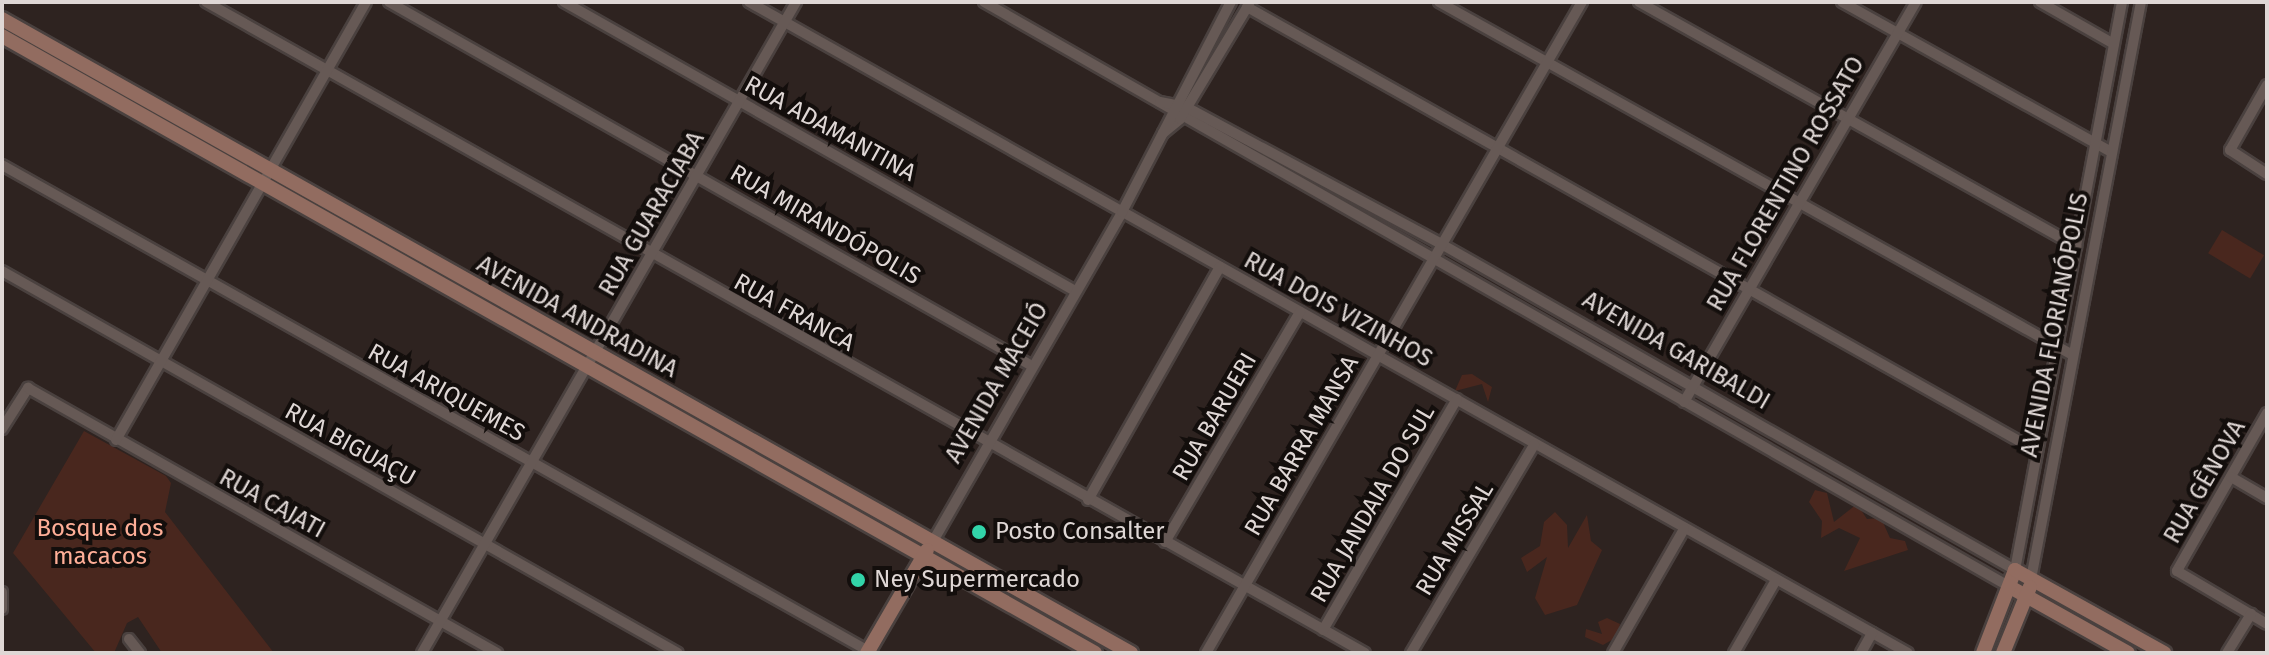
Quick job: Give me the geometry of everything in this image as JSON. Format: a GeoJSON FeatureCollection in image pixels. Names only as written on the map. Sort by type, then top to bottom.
{"type":"FeatureCollection","features":[{"type":"Feature","properties":{"kind":"main road","name":"AVENIDA ANDRADINA"},"geometry":{"type":"LineString","coordinates":[[2,19],[587,367],[1095,653]]}},
{"type":"Feature","properties":{"kind":"main road","name":"AVENIDA ANDRADINA"},"geometry":{"type":"LineString","coordinates":[[2,36],[595,353],[1131,653]]}},
{"type":"Feature","properties":{"kind":"main road","name":"AVENIDA MACEIÓ"},"geometry":{"type":"LineString","coordinates":[[869,652],[932,543]]}},
{"type":"Feature","properties":{"kind":"main road","name":"AVENIDA GARIBALDI"},"geometry":{"type":"LineString","coordinates":[[2015,570],[2164,653]]}},
{"type":"Feature","properties":{"kind":"main road"},"geometry":{"type":"LineString","coordinates":[[1983,653],[2015,570]]}},
{"type":"Feature","properties":{"kind":"main road","name":"AVENIDA FLORIANÓPOLIS"},"geometry":{"type":"LineString","coordinates":[[2003,653],[2031,579]]}},
{"type":"Feature","properties":{"kind":"main road","name":"AVENIDA GARIBALDI"},"geometry":{"type":"LineString","coordinates":[[2010,587],[2128,653]]}},
{"type":"Feature","properties":{"kind":"street","name":"RUA FRANCA"},"geometry":{"type":"LineString","coordinates":[[206,2],[986,445],[1365,653]]}},
{"type":"Feature","properties":{"kind":"street"},"geometry":{"type":"LineString","coordinates":[[116,440],[264,175],[366,2]]}},
{"type":"Feature","properties":{"kind":"street","name":"RUA MIRANDÓPOLIS"},"geometry":{"type":"LineString","coordinates":[[389,2],[1032,366]]}},
{"type":"Feature","properties":{"kind":"street","name":"RUA ADAMANTINA"},"geometry":{"type":"LineString","coordinates":[[564,2],[1075,291]]}},
{"type":"Feature","properties":{"kind":"street","name":"RUA DOIS VIZINHOS"},"geometry":{"type":"LineString","coordinates":[[749,2],[1908,653]]}},
{"type":"Feature","properties":{"kind":"street","name":"RUA GUARACIABA"},"geometry":{"type":"LineString","coordinates":[[422,653],[796,2]]}},
{"type":"Feature","properties":{"kind":"street","name":"AVENIDA GARIBALDI"},"geometry":{"type":"LineString","coordinates":[[984,2],[1160,102],[1168,113],[1435,260],[2010,587]]}},
{"type":"Feature","properties":{"kind":"street","name":"AVENIDA MACEIÓ"},"geometry":{"type":"LineString","coordinates":[[932,543],[1122,212],[1162,134],[1174,101],[1231,2]]}},
{"type":"Feature","properties":{"kind":"street"},"geometry":{"type":"LineString","coordinates":[[1439,2],[2054,348],[2071,354]]}},
{"type":"Feature","properties":{"kind":"street"},"geometry":{"type":"LineString","coordinates":[[1443,245],[1582,2]]}},
{"type":"Feature","properties":{"kind":"street"},"geometry":{"type":"LineString","coordinates":[[1639,2],[2076,246]]}},
{"type":"Feature","properties":{"kind":"street"},"geometry":{"type":"LineString","coordinates":[[1842,2],[2095,146],[2112,152]]}},
{"type":"Feature","properties":{"kind":"street","name":"RUA FLORENTINO ROSSATO"},"geometry":{"type":"LineString","coordinates":[[1684,402],[1916,2]]}},
{"type":"Feature","properties":{"kind":"street"},"geometry":{"type":"LineString","coordinates":[[2040,2],[2114,44]]}},
{"type":"Feature","properties":{"kind":"street","name":"AVENIDA FLORIANÓPOLIS"},"geometry":{"type":"LineString","coordinates":[[2015,570],[2054,348],[2122,2]]}},
{"type":"Feature","properties":{"kind":"street","name":"AVENIDA FLORIANÓPOLIS"},"geometry":{"type":"LineString","coordinates":[[2031,579],[2071,354],[2141,2]]}},
{"type":"Feature","properties":{"kind":"street"},"geometry":{"type":"LineString","coordinates":[[1180,119],[1249,5],[2035,450]]}},
{"type":"Feature","properties":{"kind":"street"},"geometry":{"type":"LineString","coordinates":[[2267,85],[2230,150],[2267,174]]}},
{"type":"Feature","properties":{"kind":"street"},"geometry":{"type":"LineString","coordinates":[[1160,102],[1174,101]]}},
{"type":"Feature","properties":{"kind":"street","name":"AVENIDA GARIBALDI"},"geometry":{"type":"LineString","coordinates":[[1174,101],[1443,245],[2015,570]]}},
{"type":"Feature","properties":{"kind":"street","name":"AVENIDA MACEIÓ"},"geometry":{"type":"LineString","coordinates":[[1162,134],[1180,119]]}},
{"type":"Feature","properties":{"kind":"street","name":"RUA ARIQUEMES"},"geometry":{"type":"LineString","coordinates":[[2,165],[869,652]]}},
{"type":"Feature","properties":{"kind":"street","name":"RUA BARRA MANSA"},"geometry":{"type":"LineString","coordinates":[[1206,653],[1443,245]]}},
{"type":"Feature","properties":{"kind":"street"},"geometry":{"type":"LineString","coordinates":[[1088,500],[1220,267]]}},
{"type":"Feature","properties":{"kind":"street","name":"RUA BIGUAÇU"},"geometry":{"type":"LineString","coordinates":[[2,271],[678,653]]}},
{"type":"Feature","properties":{"kind":"street","name":"RUA BARUERI"},"geometry":{"type":"LineString","coordinates":[[1165,542],[1300,312]]}},
{"type":"Feature","properties":{"kind":"street","name":"RUA CAJATI"},"geometry":{"type":"LineString","coordinates":[[2,429],[28,388],[497,653]]}},
{"type":"Feature","properties":{"kind":"street","name":"RUA JANDAIA DO SUL"},"geometry":{"type":"LineString","coordinates":[[1323,630],[1457,399]]}},
{"type":"Feature","properties":{"kind":"street","name":"RUA GÊNOVA"},"geometry":{"type":"LineString","coordinates":[[2251,614],[2177,571],[2267,413]]}},
{"type":"Feature","properties":{"kind":"street","name":"RUA MISSAL"},"geometry":{"type":"LineString","coordinates":[[1411,653],[1534,445]]}},
{"type":"Feature","properties":{"kind":"street"},"geometry":{"type":"LineString","coordinates":[[2231,477],[2267,498]]}},
{"type":"Feature","properties":{"kind":"street"},"geometry":{"type":"LineString","coordinates":[[1613,653],[1684,529]]}},
{"type":"Feature","properties":{"kind":"street"},"geometry":{"type":"LineString","coordinates":[[1734,653],[1776,580]]}},
{"type":"Feature","properties":{"kind":"street"},"geometry":{"type":"LineString","coordinates":[[2,609],[3,593]]}},
{"type":"Feature","properties":{"kind":"street"},"geometry":{"type":"LineString","coordinates":[[2227,653],[2251,614],[2267,624]]}},
{"type":"Feature","properties":{"kind":"street"},"geometry":{"type":"LineString","coordinates":[[1861,653],[1872,633]]}},
{"type":"Feature","properties":{"kind":"green space"},"geometry":{"type":"Polygon","coordinates":[[[2222,230],[2264,255],[2250,278],[2208,253],[2222,230]]]}},
{"type":"Feature","properties":{"kind":"green space"},"geometry":{"type":"Polygon","coordinates":[[[1472,374],[1492,387],[1488,402],[1482,384],[1455,391],[1462,375],[1472,374]]]}},
{"type":"Feature","properties":{"kind":"green space","name":"Bosque dos macacos"},"geometry":{"type":"Polygon","coordinates":[[[84,431],[166,476],[171,483],[165,512],[274,653],[162,653],[138,617],[127,623],[114,653],[96,653],[13,553],[84,431]]]}},
{"type":"Feature","properties":{"kind":"green space"},"geometry":{"type":"Polygon","coordinates":[[[1815,490],[1827,493],[1834,522],[1857,504],[1867,519],[1881,518],[1890,538],[1905,541],[1908,550],[1844,571],[1860,538],[1839,528],[1821,538],[1822,521],[1809,502],[1815,490]]]}},
{"type":"Feature","properties":{"kind":"green space"},"geometry":{"type":"Polygon","coordinates":[[[1555,512],[1567,525],[1568,548],[1587,515],[1591,541],[1602,550],[1577,605],[1545,615],[1535,598],[1547,557],[1527,572],[1521,558],[1540,546],[1544,522],[1555,512]]]}},
{"type":"Feature","properties":{"kind":"green space"},"geometry":{"type":"Polygon","coordinates":[[[1607,618],[1620,624],[1617,637],[1603,645],[1585,637],[1586,629],[1602,634],[1598,622],[1607,618]]]}},
{"type":"Feature","properties":{"kind":"place","name":"Posto Consalter"},"geometry":{"type":"Point","coordinates":[979,532]}},
{"type":"Feature","properties":{"kind":"place","name":"Ney Supermercado"},"geometry":{"type":"Point","coordinates":[858,580]}}]}
